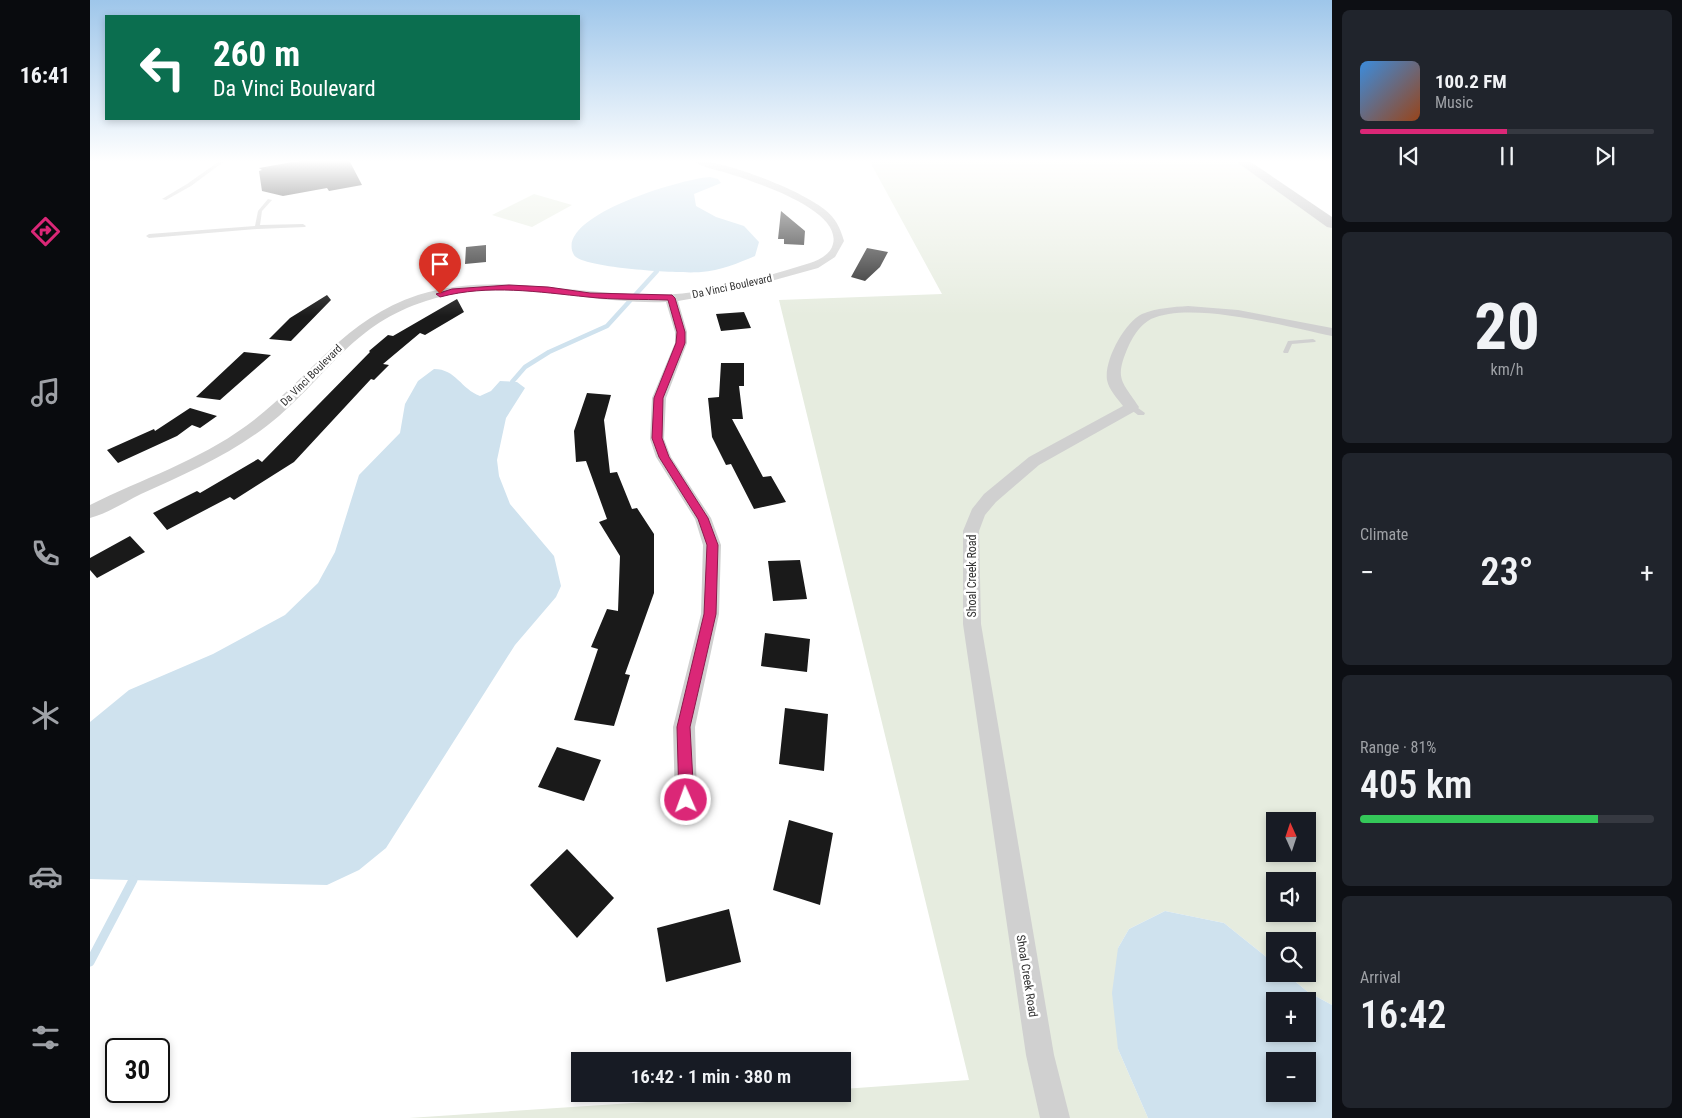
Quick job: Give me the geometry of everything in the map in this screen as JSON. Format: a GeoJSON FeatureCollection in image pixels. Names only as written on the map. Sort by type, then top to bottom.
{"type":"FeatureCollection","features":[{"type":"Feature","properties":{"kind":"main road"},"geometry":{"type":"LineString","coordinates":[[1315,212],[1332,224]]}},
{"type":"Feature","properties":{"kind":"street","name":"Da Vinci Boulevard"},"geometry":{"type":"LineString","coordinates":[[90,512],[215,453],[266,419],[295,392],[332,352],[366,324],[397,308],[452,291],[509,287],[548,289],[590,295],[672,298],[740,285],[822,262],[835,252],[839,242],[836,230],[828,218],[819,212]]}},
{"type":"Feature","properties":{"kind":"street"},"geometry":{"type":"LineString","coordinates":[[672,298],[681,332],[680,343],[659,398],[657,438],[664,457],[703,518],[712,545],[710,614],[684,727],[686,800]]}},
{"type":"Feature","properties":{"kind":"street","name":"Shoal Creek Road"},"geometry":{"type":"LineString","coordinates":[[1055,1118],[1040,1054],[972,624],[971,532],[978,513],[990,498],[1034,460],[1136,410],[1115,388],[1112,368],[1127,335],[1138,322],[1147,316],[1175,309],[1196,310],[1226,313],[1332,332]]}},
{"type":"Feature","properties":{"kind":"lane"},"geometry":{"type":"LineString","coordinates":[[257,227],[260,212]]}},
{"type":"Feature","properties":{"kind":"lane"},"geometry":{"type":"LineString","coordinates":[[149,236],[257,227],[303,226]]}},
{"type":"Feature","properties":{"kind":"lane"},"geometry":{"type":"LineString","coordinates":[[1286,352],[1290,342],[1313,341]]}},
{"type":"Feature","properties":{"kind":"shaded area"},"geometry":{"type":"Polygon","coordinates":[[[498,212],[559,212],[532,227],[492,215],[498,212]]]}},
{"type":"Feature","properties":{"kind":"shaded area"},"geometry":{"type":"Polygon","coordinates":[[[897,212],[1310,212],[1332,228],[1332,1005],[1316,996],[1316,992],[1308,992],[1296,982],[1316,982],[1316,932],[1266,932],[1266,957],[1224,923],[1165,911],[1129,929],[1118,948],[1118,1049],[1148,1118],[409,1118],[648,1102],[851,1102],[851,1088],[969,1080],[779,300],[942,294],[897,212]]]}},
{"type":"Feature","properties":{"kind":"water"},"geometry":{"type":"Polygon","coordinates":[[[707,212],[744,226],[759,242],[755,256],[735,264],[708,271],[655,271],[613,267],[581,260],[574,255],[573,240],[582,227],[601,213],[707,212]]]}},
{"type":"Feature","properties":{"kind":"water"},"geometry":{"type":"Polygon","coordinates":[[[434,369],[448,372],[473,393],[480,396],[491,391],[500,381],[517,382],[525,388],[506,418],[497,460],[499,476],[510,504],[554,556],[561,586],[556,597],[515,645],[386,848],[359,870],[327,885],[90,879],[90,722],[129,690],[213,654],[285,615],[318,583],[335,552],[359,475],[400,433],[405,404],[418,381],[434,369]]]}},
{"type":"Feature","properties":{"kind":"water"},"geometry":{"type":"Polygon","coordinates":[[[1165,911],[1224,923],[1266,957],[1266,982],[1296,982],[1308,992],[1266,992],[1266,1042],[1316,1042],[1316,996],[1332,1005],[1332,1118],[1148,1118],[1118,1049],[1112,993],[1118,948],[1129,929],[1165,911]]]}},
{"type":"Feature","properties":{"kind":"building"},"geometry":{"type":"Polygon","coordinates":[[[781,212],[805,231],[804,245],[784,244],[784,239],[778,239],[781,212]]]}},
{"type":"Feature","properties":{"kind":"building"},"geometry":{"type":"Polygon","coordinates":[[[486,245],[486,262],[465,264],[466,247],[486,245]]]}},
{"type":"Feature","properties":{"kind":"building"},"geometry":{"type":"Polygon","coordinates":[[[867,248],[888,252],[880,267],[865,281],[851,277],[867,248]]]}},
{"type":"Feature","properties":{"kind":"building"},"geometry":{"type":"Polygon","coordinates":[[[327,295],[331,300],[291,341],[269,339],[290,318],[327,295]]]}},
{"type":"Feature","properties":{"kind":"building"},"geometry":{"type":"Polygon","coordinates":[[[457,299],[464,312],[425,335],[420,333],[383,364],[389,365],[374,380],[371,379],[294,462],[234,500],[230,497],[167,530],[153,513],[197,491],[200,493],[258,459],[262,462],[369,351],[388,335],[393,336],[457,299]]]}},
{"type":"Feature","properties":{"kind":"building"},"geometry":{"type":"Polygon","coordinates":[[[744,312],[751,328],[721,331],[716,314],[744,312]]]}},
{"type":"Feature","properties":{"kind":"building"},"geometry":{"type":"Polygon","coordinates":[[[244,352],[271,355],[220,400],[196,397],[244,352]]]}},
{"type":"Feature","properties":{"kind":"building"},"geometry":{"type":"Polygon","coordinates":[[[721,363],[744,363],[744,386],[739,386],[743,419],[732,419],[763,477],[771,476],[786,502],[754,509],[731,464],[726,465],[712,437],[708,398],[719,397],[721,363]]]}},
{"type":"Feature","properties":{"kind":"building"},"geometry":{"type":"Polygon","coordinates":[[[587,393],[611,395],[604,420],[610,473],[617,472],[632,509],[637,508],[654,534],[654,593],[625,674],[630,675],[614,726],[574,720],[598,649],[591,647],[607,609],[618,611],[620,556],[599,522],[607,519],[586,461],[576,462],[574,431],[587,393]]]}},
{"type":"Feature","properties":{"kind":"building"},"geometry":{"type":"Polygon","coordinates":[[[190,408],[217,416],[200,428],[192,425],[177,436],[118,463],[107,450],[154,429],[155,431],[190,408]]]}},
{"type":"Feature","properties":{"kind":"building"},"geometry":{"type":"Polygon","coordinates":[[[130,536],[145,552],[97,578],[90,570],[90,558],[130,536]]]}},
{"type":"Feature","properties":{"kind":"building"},"geometry":{"type":"Polygon","coordinates":[[[800,560],[807,599],[773,601],[768,561],[800,560]]]}},
{"type":"Feature","properties":{"kind":"building"},"geometry":{"type":"Polygon","coordinates":[[[765,633],[810,639],[807,672],[761,666],[765,633]]]}},
{"type":"Feature","properties":{"kind":"building"},"geometry":{"type":"Polygon","coordinates":[[[785,708],[828,714],[824,771],[779,764],[785,708]]]}},
{"type":"Feature","properties":{"kind":"building"},"geometry":{"type":"Polygon","coordinates":[[[557,747],[601,760],[584,801],[538,787],[557,747]]]}},
{"type":"Feature","properties":{"kind":"building"},"geometry":{"type":"Polygon","coordinates":[[[789,820],[833,833],[820,905],[773,890],[789,820]]]}},
{"type":"Feature","properties":{"kind":"building"},"geometry":{"type":"Polygon","coordinates":[[[567,849],[614,898],[577,938],[530,885],[567,849]]]}},
{"type":"Feature","properties":{"kind":"building"},"geometry":{"type":"Polygon","coordinates":[[[729,909],[741,962],[666,982],[657,928],[729,909]]]}},
{"type":"Feature","properties":{"kind":"waterway"},"geometry":{"type":"LineString","coordinates":[[512,382],[525,367],[549,352],[607,326],[657,271]]}},
{"type":"Feature","properties":{"kind":"waterway"},"geometry":{"type":"LineString","coordinates":[[90,962],[133,880]]}},
{"type":"Feature","properties":{"kind":"route"},"geometry":{"type":"LineString","coordinates":[[440,294],[452,291],[509,287],[548,289],[590,295],[672,298],[681,332],[680,343],[659,398],[657,438],[664,457],[703,518],[712,545],[710,614],[684,727],[686,800]]}}]}
